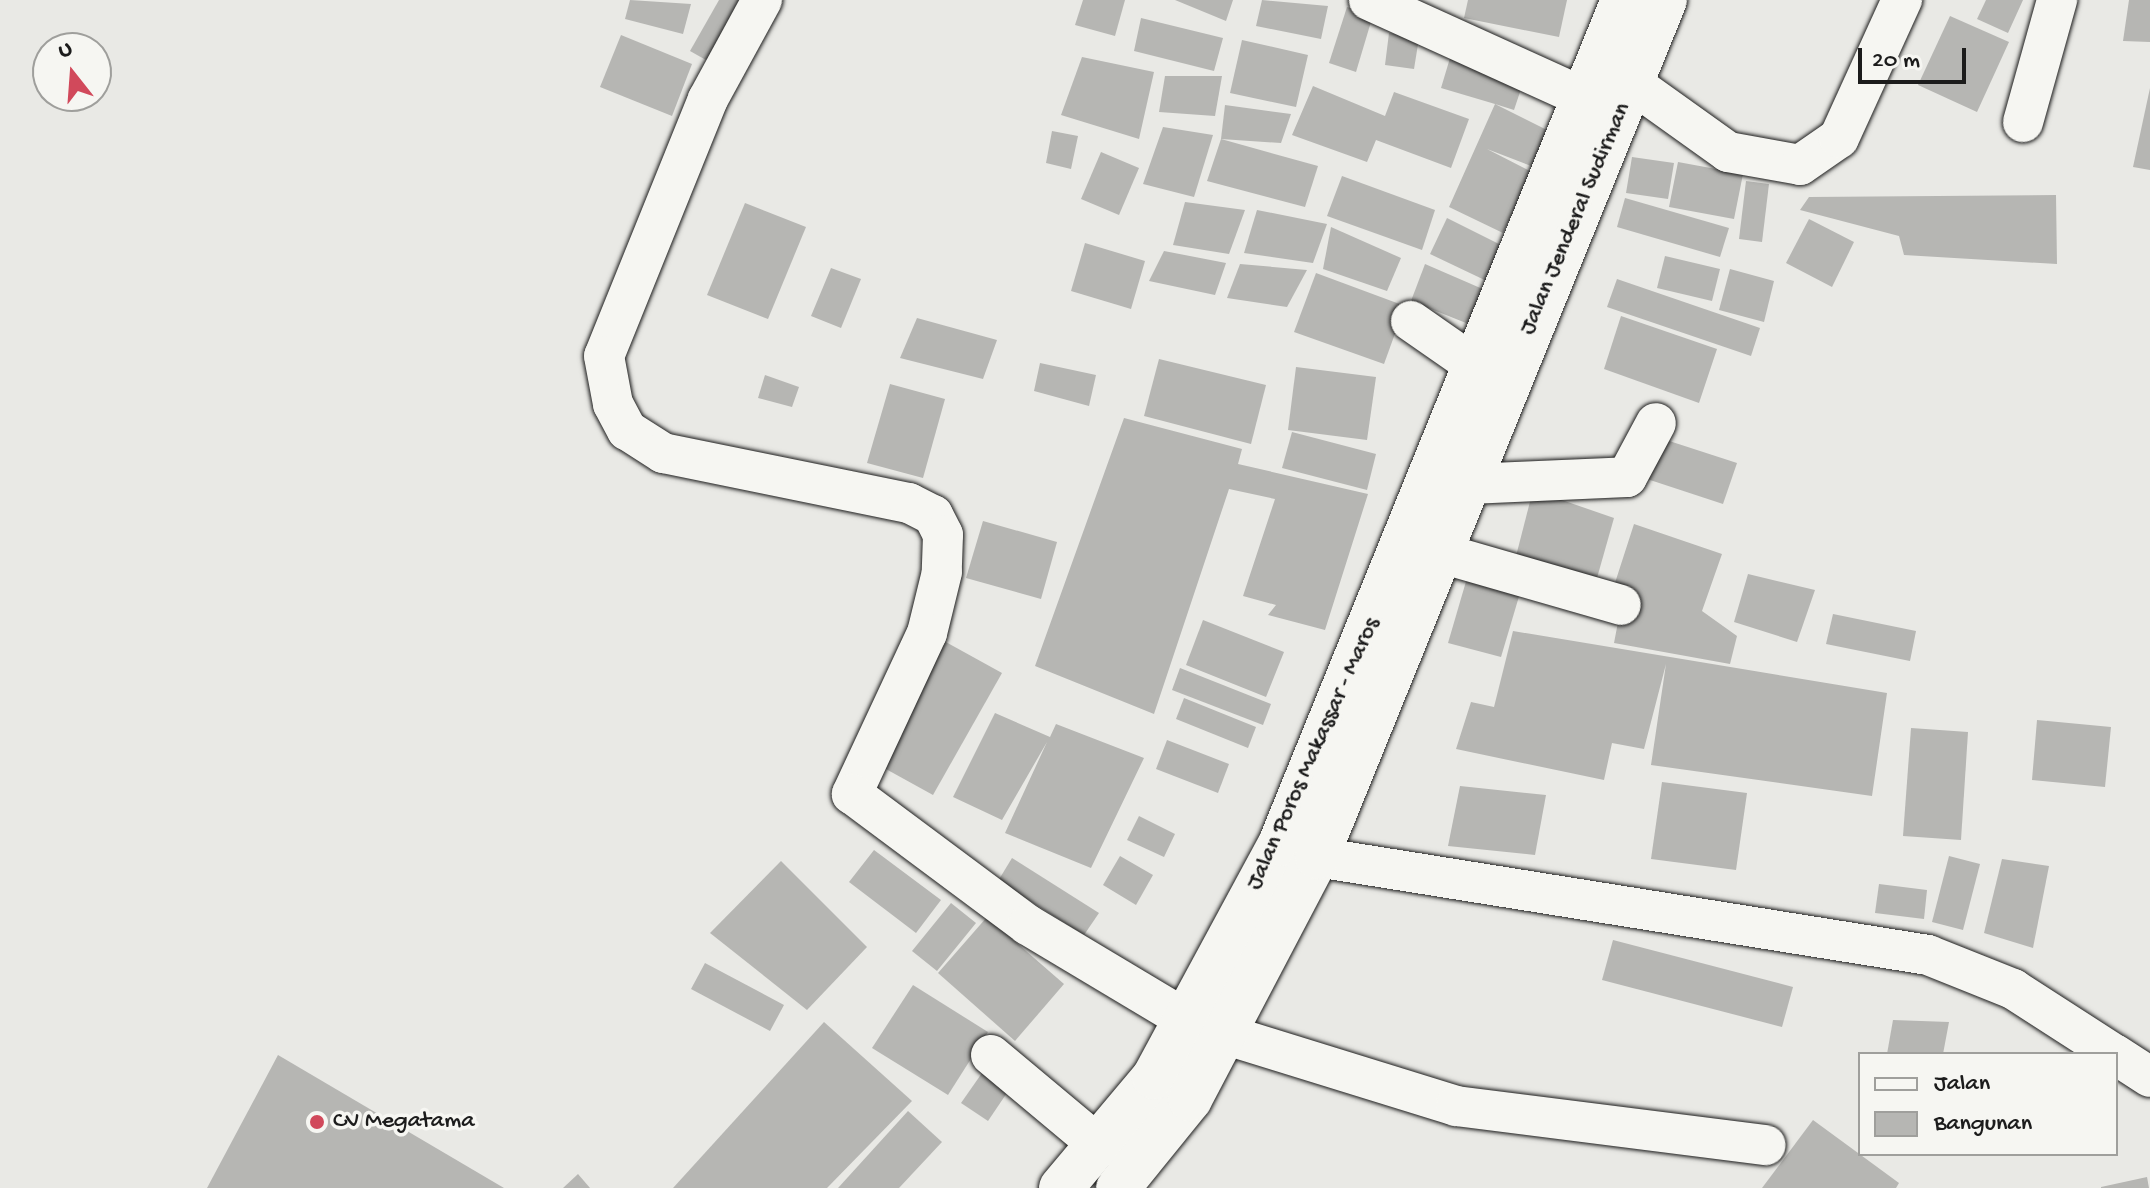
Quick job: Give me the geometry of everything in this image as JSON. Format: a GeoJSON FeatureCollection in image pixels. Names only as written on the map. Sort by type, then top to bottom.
{"type":"FeatureCollection","features":[{"type":"Feature","properties":{"kind":"highway","name":"Jalan Jenderal Sudirman"},"geometry":{"type":"LineString","coordinates":[[1471,429],[1477,367],[1623,0]]}},
{"type":"Feature","properties":{"kind":"highway","name":"Jalan Jenderal Sudirman"},"geometry":{"type":"LineString","coordinates":[[1471,429],[1633,84],[1665,0]]}},
{"type":"Feature","properties":{"kind":"highway","name":"Jalan Poros Makassar - Maros"},"geometry":{"type":"LineString","coordinates":[[1061,1188],[1101,1147],[1187,1020],[1280,844],[1471,429]]}},
{"type":"Feature","properties":{"kind":"highway","name":"Jalan Poros Makassar - Maros"},"geometry":{"type":"LineString","coordinates":[[1118,1188],[1190,1099],[1227,1035],[1317,857],[1469,484],[1471,429]]}},
{"type":"Feature","properties":{"kind":"street"},"geometry":{"type":"LineString","coordinates":[[762,0],[708,99],[604,356],[613,404],[627,430],[663,453],[909,503],[933,515],[943,535],[942,572],[927,633],[852,794],[1028,925],[1187,1020]]}},
{"type":"Feature","properties":{"kind":"street"},"geometry":{"type":"LineString","coordinates":[[1369,0],[1585,98]]}},
{"type":"Feature","properties":{"kind":"street"},"geometry":{"type":"LineString","coordinates":[[1633,84],[1728,152],[1800,165],[1839,138],[1902,0]]}},
{"type":"Feature","properties":{"kind":"street"},"geometry":{"type":"LineString","coordinates":[[2023,122],[2057,0]]}},
{"type":"Feature","properties":{"kind":"street"},"geometry":{"type":"LineString","coordinates":[[1411,321],[1477,367]]}},
{"type":"Feature","properties":{"kind":"street"},"geometry":{"type":"LineString","coordinates":[[1469,484],[1627,477],[1656,423]]}},
{"type":"Feature","properties":{"kind":"street"},"geometry":{"type":"LineString","coordinates":[[1441,553],[1621,605]]}},
{"type":"Feature","properties":{"kind":"street"},"geometry":{"type":"LineString","coordinates":[[1317,857],[1928,955],[2013,989],[2110,1052]]}},
{"type":"Feature","properties":{"kind":"street"},"geometry":{"type":"LineString","coordinates":[[1227,1035],[1456,1106],[1766,1145]]}},
{"type":"Feature","properties":{"kind":"street"},"geometry":{"type":"LineString","coordinates":[[991,1055],[1101,1147]]}},
{"type":"Feature","properties":{"kind":"street"},"geometry":{"type":"LineString","coordinates":[[2118,1057],[2150,1077]]}},
{"type":"Feature","properties":{"kind":"building"},"geometry":{"type":"Polygon","coordinates":[[[630,0],[691,4],[683,34],[625,19],[630,0]]]}},
{"type":"Feature","properties":{"kind":"building"},"geometry":{"type":"Polygon","coordinates":[[[719,0],[771,0],[729,73],[690,51],[719,0]]]}},
{"type":"Feature","properties":{"kind":"building"},"geometry":{"type":"Polygon","coordinates":[[[1083,0],[1125,0],[1115,36],[1075,25],[1083,0]]]}},
{"type":"Feature","properties":{"kind":"building"},"geometry":{"type":"Polygon","coordinates":[[[1175,0],[1233,0],[1226,21],[1175,0]]]}},
{"type":"Feature","properties":{"kind":"building"},"geometry":{"type":"Polygon","coordinates":[[[1262,0],[1328,6],[1321,39],[1256,26],[1262,0]]]}},
{"type":"Feature","properties":{"kind":"building"},"geometry":{"type":"Polygon","coordinates":[[[1468,0],[1567,0],[1559,37],[1464,18],[1468,0]]]}},
{"type":"Feature","properties":{"kind":"building"},"geometry":{"type":"Polygon","coordinates":[[[1986,0],[2023,0],[2008,33],[1977,19],[1986,0]]]}},
{"type":"Feature","properties":{"kind":"building"},"geometry":{"type":"Polygon","coordinates":[[[2129,0],[2150,0],[2150,42],[2123,41],[2129,0]]]}},
{"type":"Feature","properties":{"kind":"building"},"geometry":{"type":"Polygon","coordinates":[[[1347,7],[1373,15],[1356,72],[1329,63],[1347,7]]]}},
{"type":"Feature","properties":{"kind":"building"},"geometry":{"type":"Polygon","coordinates":[[[1950,16],[2009,42],[1977,112],[1918,85],[1950,16]]]}},
{"type":"Feature","properties":{"kind":"building"},"geometry":{"type":"Polygon","coordinates":[[[1141,18],[1223,38],[1214,71],[1134,51],[1141,18]]]}},
{"type":"Feature","properties":{"kind":"building"},"geometry":{"type":"Polygon","coordinates":[[[1389,33],[1419,38],[1414,69],[1385,65],[1389,33]]]}},
{"type":"Feature","properties":{"kind":"building"},"geometry":{"type":"Polygon","coordinates":[[[621,35],[692,64],[672,116],[600,87],[621,35]]]}},
{"type":"Feature","properties":{"kind":"building"},"geometry":{"type":"Polygon","coordinates":[[[1242,40],[1308,55],[1296,107],[1230,93],[1242,40]]]}},
{"type":"Feature","properties":{"kind":"building"},"geometry":{"type":"Polygon","coordinates":[[[1082,57],[1154,72],[1139,139],[1061,115],[1082,57]]]}},
{"type":"Feature","properties":{"kind":"building"},"geometry":{"type":"Polygon","coordinates":[[[1450,58],[1524,80],[1514,110],[1441,88],[1450,58]]]}},
{"type":"Feature","properties":{"kind":"building"},"geometry":{"type":"Polygon","coordinates":[[[1165,76],[1222,76],[1215,116],[1159,112],[1165,76]]]}},
{"type":"Feature","properties":{"kind":"building"},"geometry":{"type":"Polygon","coordinates":[[[1313,86],[1385,116],[1394,92],[1469,119],[1451,168],[1376,140],[1367,162],[1292,135],[1313,86]]]}},
{"type":"Feature","properties":{"kind":"building"},"geometry":{"type":"Polygon","coordinates":[[[2150,88],[2150,170],[2133,167],[2150,88]]]}},
{"type":"Feature","properties":{"kind":"building"},"geometry":{"type":"Polygon","coordinates":[[[1495,104],[1553,133],[1536,168],[1487,149],[1532,172],[1503,233],[1449,207],[1495,104]]]}},
{"type":"Feature","properties":{"kind":"building"},"geometry":{"type":"Polygon","coordinates":[[[1225,105],[1291,114],[1281,143],[1221,139],[1225,105]]]}},
{"type":"Feature","properties":{"kind":"building"},"geometry":{"type":"Polygon","coordinates":[[[1163,127],[1213,135],[1194,197],[1143,184],[1163,127]]]}},
{"type":"Feature","properties":{"kind":"building"},"geometry":{"type":"Polygon","coordinates":[[[1052,131],[1078,136],[1071,169],[1046,163],[1052,131]]]}},
{"type":"Feature","properties":{"kind":"building"},"geometry":{"type":"Polygon","coordinates":[[[1221,139],[1318,166],[1305,207],[1207,181],[1221,139]]]}},
{"type":"Feature","properties":{"kind":"building"},"geometry":{"type":"Polygon","coordinates":[[[1101,152],[1139,168],[1119,215],[1081,199],[1101,152]]]}},
{"type":"Feature","properties":{"kind":"building"},"geometry":{"type":"Polygon","coordinates":[[[1632,157],[1674,163],[1668,199],[1626,193],[1632,157]]]}},
{"type":"Feature","properties":{"kind":"building"},"geometry":{"type":"Polygon","coordinates":[[[1678,162],[1743,174],[1734,219],[1669,207],[1678,162]]]}},
{"type":"Feature","properties":{"kind":"building"},"geometry":{"type":"Polygon","coordinates":[[[1342,176],[1435,210],[1422,250],[1327,216],[1342,176]]]}},
{"type":"Feature","properties":{"kind":"building"},"geometry":{"type":"Polygon","coordinates":[[[1746,181],[1769,184],[1762,242],[1739,239],[1746,181]]]}},
{"type":"Feature","properties":{"kind":"building"},"geometry":{"type":"Polygon","coordinates":[[[2056,195],[2057,264],[1904,255],[1899,236],[1800,210],[1809,197],[2056,195]]]}},
{"type":"Feature","properties":{"kind":"building"},"geometry":{"type":"Polygon","coordinates":[[[1625,198],[1729,228],[1720,257],[1617,227],[1625,198]]]}},
{"type":"Feature","properties":{"kind":"building"},"geometry":{"type":"Polygon","coordinates":[[[1185,202],[1245,210],[1229,254],[1173,245],[1185,202]]]}},
{"type":"Feature","properties":{"kind":"building"},"geometry":{"type":"Polygon","coordinates":[[[745,203],[806,227],[768,319],[707,295],[745,203]]]}},
{"type":"Feature","properties":{"kind":"building"},"geometry":{"type":"Polygon","coordinates":[[[1257,210],[1327,224],[1313,263],[1244,253],[1257,210]]]}},
{"type":"Feature","properties":{"kind":"building"},"geometry":{"type":"Polygon","coordinates":[[[1447,218],[1507,248],[1493,284],[1430,254],[1447,218]]]}},
{"type":"Feature","properties":{"kind":"building"},"geometry":{"type":"Polygon","coordinates":[[[1809,219],[1854,242],[1832,287],[1786,263],[1809,219]]]}},
{"type":"Feature","properties":{"kind":"building"},"geometry":{"type":"Polygon","coordinates":[[[1331,227],[1401,258],[1387,291],[1323,269],[1331,227]]]}},
{"type":"Feature","properties":{"kind":"building"},"geometry":{"type":"Polygon","coordinates":[[[1085,243],[1145,261],[1131,309],[1071,291],[1085,243]]]}},
{"type":"Feature","properties":{"kind":"building"},"geometry":{"type":"Polygon","coordinates":[[[1164,251],[1226,263],[1215,295],[1149,281],[1164,251]]]}},
{"type":"Feature","properties":{"kind":"building"},"geometry":{"type":"Polygon","coordinates":[[[1665,256],[1720,269],[1712,301],[1657,288],[1665,256]]]}},
{"type":"Feature","properties":{"kind":"building"},"geometry":{"type":"Polygon","coordinates":[[[1240,264],[1307,270],[1287,307],[1227,298],[1240,264]]]}},
{"type":"Feature","properties":{"kind":"building"},"geometry":{"type":"Polygon","coordinates":[[[1425,264],[1485,290],[1471,325],[1411,301],[1425,264]]]}},
{"type":"Feature","properties":{"kind":"building"},"geometry":{"type":"Polygon","coordinates":[[[831,268],[861,279],[841,328],[811,316],[831,268]]]}},
{"type":"Feature","properties":{"kind":"building"},"geometry":{"type":"Polygon","coordinates":[[[1730,269],[1774,281],[1764,322],[1719,310],[1730,269]]]}},
{"type":"Feature","properties":{"kind":"building"},"geometry":{"type":"Polygon","coordinates":[[[1316,273],[1405,306],[1384,364],[1294,332],[1316,273]]]}},
{"type":"Feature","properties":{"kind":"building"},"geometry":{"type":"Polygon","coordinates":[[[1617,279],[1760,328],[1751,356],[1607,307],[1617,279]]]}},
{"type":"Feature","properties":{"kind":"building"},"geometry":{"type":"Polygon","coordinates":[[[1621,316],[1717,349],[1699,403],[1604,369],[1621,316]]]}},
{"type":"Feature","properties":{"kind":"building"},"geometry":{"type":"Polygon","coordinates":[[[917,318],[997,340],[983,379],[900,358],[917,318]]]}},
{"type":"Feature","properties":{"kind":"building"},"geometry":{"type":"Polygon","coordinates":[[[1159,359],[1266,385],[1251,444],[1144,416],[1159,359]]]}},
{"type":"Feature","properties":{"kind":"building"},"geometry":{"type":"Polygon","coordinates":[[[1040,363],[1096,375],[1089,406],[1034,391],[1040,363]]]}},
{"type":"Feature","properties":{"kind":"building"},"geometry":{"type":"Polygon","coordinates":[[[1296,367],[1376,377],[1367,440],[1288,430],[1296,367]]]}},
{"type":"Feature","properties":{"kind":"building"},"geometry":{"type":"Polygon","coordinates":[[[765,375],[799,387],[792,407],[758,398],[765,375]]]}},
{"type":"Feature","properties":{"kind":"building"},"geometry":{"type":"Polygon","coordinates":[[[890,384],[945,399],[923,478],[867,463],[890,384]]]}},
{"type":"Feature","properties":{"kind":"building"},"geometry":{"type":"Polygon","coordinates":[[[1124,418],[1242,449],[1238,464],[1368,494],[1325,630],[1268,615],[1276,605],[1243,596],[1275,499],[1229,489],[1154,714],[1035,666],[1124,418]]]}},
{"type":"Feature","properties":{"kind":"building"},"geometry":{"type":"Polygon","coordinates":[[[1292,432],[1376,454],[1367,490],[1282,468],[1292,432]]]}},
{"type":"Feature","properties":{"kind":"building"},"geometry":{"type":"Polygon","coordinates":[[[1660,438],[1737,463],[1723,504],[1647,479],[1660,438]]]}},
{"type":"Feature","properties":{"kind":"building"},"geometry":{"type":"Polygon","coordinates":[[[1533,490],[1614,518],[1595,585],[1515,560],[1533,490]]]}},
{"type":"Feature","properties":{"kind":"building"},"geometry":{"type":"Polygon","coordinates":[[[983,521],[1057,542],[1041,599],[966,578],[983,521]]]}},
{"type":"Feature","properties":{"kind":"building"},"geometry":{"type":"Polygon","coordinates":[[[1634,524],[1722,554],[1702,611],[1737,636],[1730,664],[1614,643],[1624,591],[1613,589],[1634,524]]]}},
{"type":"Feature","properties":{"kind":"building"},"geometry":{"type":"Polygon","coordinates":[[[1748,574],[1815,590],[1797,642],[1734,622],[1748,574]]]}},
{"type":"Feature","properties":{"kind":"building"},"geometry":{"type":"Polygon","coordinates":[[[1467,578],[1520,593],[1501,657],[1448,643],[1467,578]]]}},
{"type":"Feature","properties":{"kind":"building"},"geometry":{"type":"Polygon","coordinates":[[[1833,614],[1916,631],[1910,661],[1826,644],[1833,614]]]}},
{"type":"Feature","properties":{"kind":"building"},"geometry":{"type":"Polygon","coordinates":[[[1203,620],[1284,652],[1266,697],[1186,665],[1203,620]]]}},
{"type":"Feature","properties":{"kind":"building"},"geometry":{"type":"Polygon","coordinates":[[[1513,631],[1887,693],[1872,796],[1651,765],[1666,664],[1644,749],[1612,743],[1604,780],[1456,749],[1471,702],[1494,707],[1513,631]]]}},
{"type":"Feature","properties":{"kind":"building"},"geometry":{"type":"Polygon","coordinates":[[[944,641],[1002,673],[933,795],[875,763],[944,641]]]}},
{"type":"Feature","properties":{"kind":"building"},"geometry":{"type":"Polygon","coordinates":[[[1180,668],[1271,704],[1263,725],[1172,690],[1180,668]]]}},
{"type":"Feature","properties":{"kind":"building"},"geometry":{"type":"Polygon","coordinates":[[[1184,698],[1256,727],[1248,748],[1176,719],[1184,698]]]}},
{"type":"Feature","properties":{"kind":"building"},"geometry":{"type":"Polygon","coordinates":[[[995,713],[1050,737],[1056,724],[1144,758],[1091,868],[1005,833],[1047,742],[1002,820],[953,797],[995,713]]]}},
{"type":"Feature","properties":{"kind":"building"},"geometry":{"type":"Polygon","coordinates":[[[2037,720],[2111,727],[2105,787],[2032,780],[2037,720]]]}},
{"type":"Feature","properties":{"kind":"building"},"geometry":{"type":"Polygon","coordinates":[[[1911,728],[1968,732],[1961,840],[1903,836],[1911,728]]]}},
{"type":"Feature","properties":{"kind":"building"},"geometry":{"type":"Polygon","coordinates":[[[1167,740],[1229,764],[1218,793],[1156,769],[1167,740]]]}},
{"type":"Feature","properties":{"kind":"building"},"geometry":{"type":"Polygon","coordinates":[[[1662,782],[1747,793],[1736,870],[1651,859],[1662,782]]]}},
{"type":"Feature","properties":{"kind":"building"},"geometry":{"type":"Polygon","coordinates":[[[1460,786],[1546,795],[1535,855],[1448,846],[1460,786]]]}},
{"type":"Feature","properties":{"kind":"building"},"geometry":{"type":"Polygon","coordinates":[[[1139,816],[1175,834],[1164,857],[1127,840],[1139,816]]]}},
{"type":"Feature","properties":{"kind":"building"},"geometry":{"type":"Polygon","coordinates":[[[874,850],[941,900],[916,933],[849,882],[874,850]]]}},
{"type":"Feature","properties":{"kind":"building"},"geometry":{"type":"Polygon","coordinates":[[[1120,856],[1153,875],[1136,905],[1103,885],[1120,856]]]}},
{"type":"Feature","properties":{"kind":"building"},"geometry":{"type":"Polygon","coordinates":[[[1949,856],[1980,864],[1963,930],[1932,922],[1949,856]]]}},
{"type":"Feature","properties":{"kind":"building"},"geometry":{"type":"Polygon","coordinates":[[[1012,858],[1099,913],[1084,935],[998,881],[1012,858]]]}},
{"type":"Feature","properties":{"kind":"building"},"geometry":{"type":"Polygon","coordinates":[[[2002,859],[2049,866],[2033,948],[1984,933],[2002,859]]]}},
{"type":"Feature","properties":{"kind":"building"},"geometry":{"type":"Polygon","coordinates":[[[781,861],[867,947],[807,1010],[710,933],[781,861]]]}},
{"type":"Feature","properties":{"kind":"building"},"geometry":{"type":"Polygon","coordinates":[[[1879,884],[1927,890],[1924,919],[1875,913],[1879,884]]]}},
{"type":"Feature","properties":{"kind":"building"},"geometry":{"type":"Polygon","coordinates":[[[951,903],[976,923],[937,971],[912,951],[951,903]]]}},
{"type":"Feature","properties":{"kind":"building"},"geometry":{"type":"Polygon","coordinates":[[[987,917],[1064,984],[1015,1041],[938,973],[987,917]]]}},
{"type":"Feature","properties":{"kind":"building"},"geometry":{"type":"Polygon","coordinates":[[[1613,940],[1793,987],[1782,1027],[1602,980],[1613,940]]]}},
{"type":"Feature","properties":{"kind":"building"},"geometry":{"type":"Polygon","coordinates":[[[705,963],[784,1005],[770,1031],[691,989],[705,963]]]}},
{"type":"Feature","properties":{"kind":"building"},"geometry":{"type":"Polygon","coordinates":[[[913,985],[988,1032],[948,1095],[872,1048],[913,985]]]}},
{"type":"Feature","properties":{"kind":"building"},"geometry":{"type":"Polygon","coordinates":[[[1893,1020],[1949,1022],[1943,1052],[1887,1052],[1893,1020]]]}},
{"type":"Feature","properties":{"kind":"building"},"geometry":{"type":"Polygon","coordinates":[[[824,1022],[912,1101],[827,1188],[673,1188],[824,1022]]]}},
{"type":"Feature","properties":{"kind":"building","name":"CV Megatama"},"geometry":{"type":"Polygon","coordinates":[[[278,1055],[504,1188],[207,1188],[278,1055]]]}},
{"type":"Feature","properties":{"kind":"building"},"geometry":{"type":"Polygon","coordinates":[[[989,1063],[1015,1081],[988,1121],[961,1103],[989,1063]]]}},
{"type":"Feature","properties":{"kind":"building"},"geometry":{"type":"Polygon","coordinates":[[[908,1111],[942,1142],[899,1188],[838,1188],[908,1111]]]}},
{"type":"Feature","properties":{"kind":"building"},"geometry":{"type":"Polygon","coordinates":[[[1813,1120],[1858,1156],[1899,1183],[1896,1188],[1762,1188],[1813,1120]]]}},
{"type":"Feature","properties":{"kind":"building"},"geometry":{"type":"Polygon","coordinates":[[[578,1174],[590,1188],[563,1188],[578,1174]]]}},
{"type":"Feature","properties":{"kind":"building"},"geometry":{"type":"Polygon","coordinates":[[[2147,1177],[2149,1188],[2101,1188],[2101,1187],[2147,1177]]]}},
{"type":"Feature","properties":{"kind":"place","name":"CV Megatama"},"geometry":{"type":"Point","coordinates":[317,1122]}}]}
